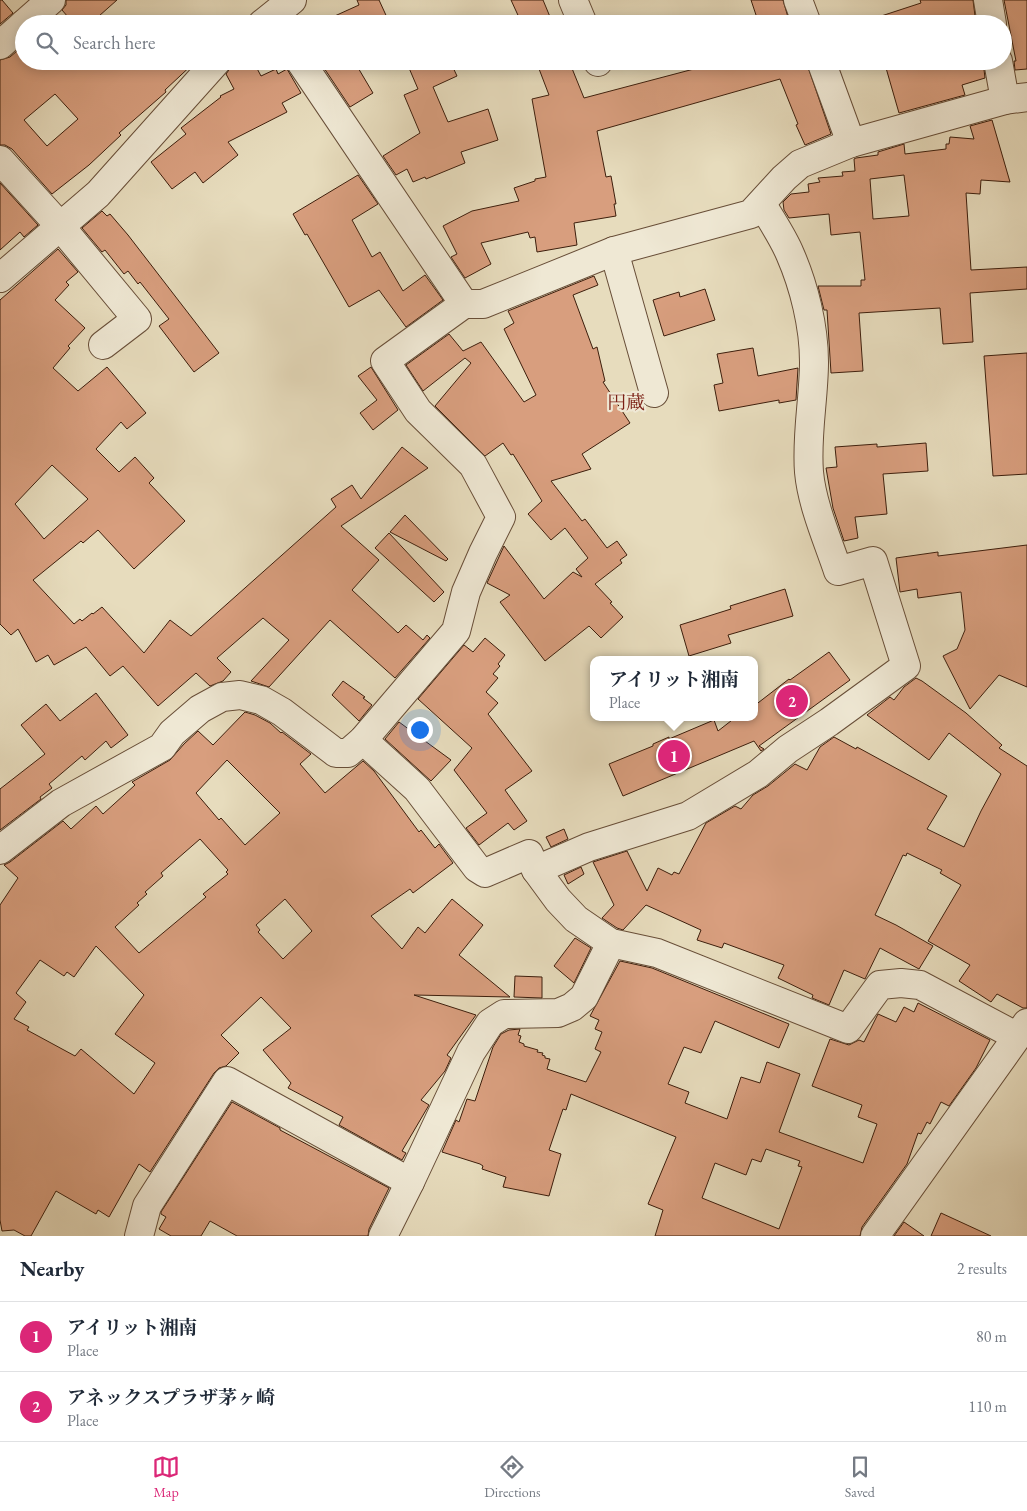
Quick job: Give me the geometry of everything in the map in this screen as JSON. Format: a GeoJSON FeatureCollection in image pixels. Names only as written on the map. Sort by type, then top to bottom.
{"type":"FeatureCollection","features":[{"type":"Feature","properties":{"kind":"street"},"geometry":{"type":"LineString","coordinates":[[34,15],[51,0]]}},
{"type":"Feature","properties":{"kind":"street"},"geometry":{"type":"LineString","coordinates":[[276,15],[292,0]]}},
{"type":"Feature","properties":{"kind":"street"},"geometry":{"type":"LineString","coordinates":[[573,0],[579,15]]}},
{"type":"Feature","properties":{"kind":"street"},"geometry":{"type":"LineString","coordinates":[[798,0],[804,15]]}},
{"type":"Feature","properties":{"kind":"street"},"geometry":{"type":"LineString","coordinates":[[988,0],[990,15]]}},
{"type":"Feature","properties":{"kind":"street"},"geometry":{"type":"LineString","coordinates":[[0,45],[15,32]]}},
{"type":"Feature","properties":{"kind":"street"},"geometry":{"type":"LineString","coordinates":[[0,278],[98,194],[209,70]]}},
{"type":"Feature","properties":{"kind":"street"},"geometry":{"type":"LineString","coordinates":[[306,70],[464,304]]}},
{"type":"Feature","properties":{"kind":"street"},"geometry":{"type":"LineString","coordinates":[[824,70],[852,143]]}},
{"type":"Feature","properties":{"kind":"street"},"geometry":{"type":"LineString","coordinates":[[0,850],[61,802],[162,747],[172,733],[200,709],[222,697],[240,695],[261,700],[282,712],[336,753],[348,753],[363,740],[456,632],[466,592],[501,517],[473,464],[418,411],[386,361],[464,304],[482,304],[614,251],[751,214],[784,178],[800,164],[852,143],[1016,99],[1002,70]]}},
{"type":"Feature","properties":{"kind":"street"},"geometry":{"type":"LineString","coordinates":[[0,160],[60,226],[137,319],[103,345]]}},
{"type":"Feature","properties":{"kind":"street"},"geometry":{"type":"LineString","coordinates":[[536,870],[588,847],[688,816],[758,774],[788,749],[830,722],[906,666],[873,561],[838,571],[817,510],[809,474],[809,439],[814,360],[810,325],[800,281],[790,253],[762,204]]}},
{"type":"Feature","properties":{"kind":"street"},"geometry":{"type":"LineString","coordinates":[[614,251],[654,393]]}},
{"type":"Feature","properties":{"kind":"street"},"geometry":{"type":"LineString","coordinates":[[363,740],[417,789],[477,868],[485,873],[529,854],[536,870],[558,900],[576,919],[612,942],[657,953],[848,1029],[880,985],[901,983],[920,984],[1022,1029],[875,1236]]}},
{"type":"Feature","properties":{"kind":"street"},"geometry":{"type":"LineString","coordinates":[[383,1236],[471,1052],[490,1023],[504,1014],[558,1013],[572,1007],[584,997],[612,942]]}},
{"type":"Feature","properties":{"kind":"street"},"geometry":{"type":"LineString","coordinates":[[140,1236],[147,1206],[227,1081],[410,1182]]}},
{"type":"Feature","properties":{"kind":"building"},"geometry":{"type":"Polygon","coordinates":[[[0,0],[13,13],[0,24],[0,0]]]}},
{"type":"Feature","properties":{"kind":"building"},"geometry":{"type":"Polygon","coordinates":[[[66,0],[117,0],[100,15],[66,15],[62,10],[66,5],[66,0]]]}},
{"type":"Feature","properties":{"kind":"building"},"geometry":{"type":"Polygon","coordinates":[[[357,0],[379,0],[386,15],[337,15],[359,5],[357,0]]]}},
{"type":"Feature","properties":{"kind":"building"},"geometry":{"type":"Polygon","coordinates":[[[511,0],[543,0],[549,15],[518,15],[511,0]]]}},
{"type":"Feature","properties":{"kind":"building"},"geometry":{"type":"Polygon","coordinates":[[[751,0],[783,0],[787,15],[756,15],[751,0]]]}},
{"type":"Feature","properties":{"kind":"building"},"geometry":{"type":"Polygon","coordinates":[[[920,0],[973,0],[975,15],[884,15],[921,3],[920,0]]]}},
{"type":"Feature","properties":{"kind":"building"},"geometry":{"type":"Polygon","coordinates":[[[1004,0],[1027,0],[1027,69],[1015,70],[1012,15],[1007,15],[1004,0]]]}},
{"type":"Feature","properties":{"kind":"building"},"geometry":{"type":"Polygon","coordinates":[[[15,53],[15,70],[186,70],[165,90],[166,92],[119,133],[121,135],[89,165],[52,194],[12,149],[5,145],[0,145],[0,60],[10,57],[15,53]],[[55,94],[24,120],[47,146],[78,119],[55,94]]]}},
{"type":"Feature","properties":{"kind":"building"},"geometry":{"type":"Polygon","coordinates":[[[229,70],[258,70],[261,76],[274,70],[276,70],[278,74],[288,70],[301,93],[282,103],[287,112],[228,142],[238,155],[203,183],[195,172],[172,189],[151,162],[186,134],[181,128],[220,96],[234,89],[226,74],[229,70]]]}},
{"type":"Feature","properties":{"kind":"building"},"geometry":{"type":"Polygon","coordinates":[[[325,70],[359,70],[373,93],[350,107],[325,70]]]}},
{"type":"Feature","properties":{"kind":"building"},"geometry":{"type":"Polygon","coordinates":[[[410,70],[454,70],[457,76],[433,87],[448,122],[488,109],[498,140],[461,152],[465,163],[426,179],[425,177],[413,182],[407,169],[396,175],[383,156],[420,133],[404,95],[418,89],[410,70]]]}},
{"type":"Feature","properties":{"kind":"building"},"geometry":{"type":"Polygon","coordinates":[[[539,70],[573,70],[584,98],[690,70],[809,70],[831,134],[805,145],[780,79],[597,131],[606,177],[611,176],[616,216],[574,223],[577,245],[537,252],[535,237],[530,238],[528,232],[481,243],[491,264],[465,278],[451,257],[457,254],[443,226],[472,211],[519,201],[514,188],[535,181],[535,179],[546,177],[532,99],[549,95],[539,70]]]}},
{"type":"Feature","properties":{"kind":"building"},"geometry":{"type":"Polygon","coordinates":[[[887,70],[984,70],[985,78],[962,85],[965,95],[899,113],[887,70]]]}},
{"type":"Feature","properties":{"kind":"building"},"geometry":{"type":"Polygon","coordinates":[[[992,120],[1010,182],[981,180],[980,194],[966,193],[971,270],[1027,267],[1027,289],[970,293],[973,342],[943,344],[940,308],[859,313],[863,371],[831,373],[827,310],[824,310],[818,286],[861,286],[861,280],[865,280],[860,232],[831,235],[829,214],[789,218],[784,210],[783,202],[791,194],[809,192],[808,184],[820,182],[818,178],[843,176],[842,172],[855,171],[854,159],[856,158],[878,155],[878,152],[904,144],[905,154],[946,149],[946,144],[949,144],[950,137],[974,139],[970,126],[992,120]],[[904,175],[870,179],[873,219],[909,216],[904,175]]]}},
{"type":"Feature","properties":{"kind":"building"},"geometry":{"type":"Polygon","coordinates":[[[358,175],[378,204],[352,220],[372,257],[380,252],[403,291],[425,275],[443,300],[406,327],[379,290],[349,307],[307,234],[305,235],[293,214],[358,175]]]}},
{"type":"Feature","properties":{"kind":"building"},"geometry":{"type":"Polygon","coordinates":[[[0,183],[38,225],[24,237],[20,232],[0,250],[0,183]]]}},
{"type":"Feature","properties":{"kind":"building"},"geometry":{"type":"Polygon","coordinates":[[[102,211],[107,216],[110,214],[128,235],[219,353],[194,372],[159,326],[169,319],[140,282],[138,284],[128,271],[124,274],[105,250],[102,252],[82,228],[102,211]]]}},
{"type":"Feature","properties":{"kind":"building"},"geometry":{"type":"Polygon","coordinates":[[[58,249],[78,272],[66,282],[69,285],[55,300],[85,328],[68,346],[70,348],[53,368],[78,391],[107,367],[146,413],[127,429],[121,422],[96,449],[119,472],[135,457],[154,478],[149,483],[185,521],[134,569],[98,530],[83,543],[81,541],[33,580],[74,624],[80,619],[82,621],[102,607],[144,653],[170,620],[191,636],[336,507],[331,499],[352,485],[361,499],[402,447],[428,468],[341,526],[379,560],[352,590],[398,633],[406,625],[423,640],[427,635],[430,638],[395,678],[330,620],[269,687],[251,681],[289,640],[263,618],[217,658],[231,672],[223,681],[210,686],[196,673],[158,706],[123,666],[110,676],[86,647],[54,665],[48,655],[36,662],[18,629],[11,635],[0,624],[0,300],[58,249]],[[52,465],[15,504],[44,539],[88,499],[52,465]]]}},
{"type":"Feature","properties":{"kind":"building"},"geometry":{"type":"Polygon","coordinates":[[[594,276],[598,285],[573,295],[593,349],[597,347],[605,381],[603,382],[630,423],[582,454],[591,469],[551,481],[582,521],[585,519],[607,548],[617,541],[627,555],[620,560],[622,563],[595,584],[623,617],[601,638],[589,626],[545,661],[500,602],[510,595],[487,583],[504,546],[544,599],[573,572],[582,577],[576,569],[588,558],[565,528],[551,540],[528,514],[542,501],[513,454],[511,455],[503,443],[485,456],[435,406],[471,363],[465,358],[423,391],[406,365],[449,334],[463,351],[481,342],[524,402],[536,395],[504,329],[514,323],[508,311],[594,276]]]}},
{"type":"Feature","properties":{"kind":"building"},"geometry":{"type":"Polygon","coordinates":[[[705,289],[715,320],[664,336],[653,300],[679,292],[680,297],[705,289]]]}},
{"type":"Feature","properties":{"kind":"building"},"geometry":{"type":"Polygon","coordinates":[[[753,348],[758,376],[798,368],[796,400],[779,403],[779,400],[719,411],[714,385],[723,383],[717,354],[753,348]]]}},
{"type":"Feature","properties":{"kind":"building"},"geometry":{"type":"Polygon","coordinates":[[[1027,353],[1027,474],[993,476],[984,356],[1027,353]]]}},
{"type":"Feature","properties":{"kind":"building"},"geometry":{"type":"Polygon","coordinates":[[[371,367],[398,410],[373,430],[360,413],[377,400],[358,376],[371,367]]]}},
{"type":"Feature","properties":{"kind":"building"},"geometry":{"type":"Polygon","coordinates":[[[926,443],[928,471],[883,474],[887,514],[855,517],[858,538],[844,541],[833,508],[826,468],[837,467],[835,447],[877,444],[877,447],[926,443]]]}},
{"type":"Feature","properties":{"kind":"building"},"geometry":{"type":"Polygon","coordinates":[[[405,515],[448,559],[446,561],[390,532],[405,515]]]}},
{"type":"Feature","properties":{"kind":"building"},"geometry":{"type":"Polygon","coordinates":[[[389,533],[444,592],[434,602],[375,548],[389,533]]]}},
{"type":"Feature","properties":{"kind":"building"},"geometry":{"type":"Polygon","coordinates":[[[1027,545],[1027,687],[999,675],[970,709],[943,656],[957,649],[965,630],[961,592],[918,598],[917,589],[900,592],[896,558],[938,552],[938,556],[1027,545]]]}},
{"type":"Feature","properties":{"kind":"building"},"geometry":{"type":"Polygon","coordinates":[[[785,589],[793,616],[728,635],[731,643],[689,656],[680,625],[731,609],[730,606],[785,589]]]}},
{"type":"Feature","properties":{"kind":"building"},"geometry":{"type":"Polygon","coordinates":[[[485,638],[505,655],[498,664],[500,666],[493,674],[498,678],[486,692],[498,703],[488,714],[532,771],[505,790],[527,821],[514,830],[508,823],[479,845],[466,828],[487,813],[454,770],[472,748],[418,699],[464,645],[473,652],[485,638]]]}},
{"type":"Feature","properties":{"kind":"building"},"geometry":{"type":"Polygon","coordinates":[[[829,652],[850,680],[759,746],[764,749],[761,751],[754,741],[623,796],[609,764],[653,746],[653,744],[669,737],[669,739],[712,721],[714,721],[718,731],[731,721],[758,721],[758,703],[829,652]]]}},
{"type":"Feature","properties":{"kind":"building"},"geometry":{"type":"Polygon","coordinates":[[[916,678],[966,713],[1002,745],[999,748],[1027,766],[1027,1008],[1023,1008],[997,994],[991,1002],[959,981],[970,965],[928,941],[961,885],[940,873],[942,870],[907,853],[906,856],[903,855],[875,915],[933,946],[919,969],[880,948],[865,979],[844,970],[829,1005],[812,998],[813,995],[778,978],[784,965],[724,943],[722,948],[697,940],[701,930],[646,905],[623,930],[602,918],[614,905],[593,862],[627,851],[647,891],[658,868],[672,875],[674,872],[679,874],[706,823],[735,806],[741,809],[753,795],[768,786],[795,764],[807,770],[820,747],[834,737],[856,749],[857,747],[947,796],[927,829],[964,847],[1001,774],[949,733],[929,760],[867,715],[890,697],[894,700],[904,687],[916,678]]]}},
{"type":"Feature","properties":{"kind":"building"},"geometry":{"type":"Polygon","coordinates":[[[343,681],[365,697],[363,698],[372,705],[359,721],[332,695],[343,681]]]}},
{"type":"Feature","properties":{"kind":"building"},"geometry":{"type":"Polygon","coordinates":[[[96,693],[128,735],[111,748],[106,741],[85,760],[82,756],[49,784],[52,788],[40,797],[41,799],[0,830],[0,789],[45,754],[21,725],[46,704],[60,721],[96,693]]]}},
{"type":"Feature","properties":{"kind":"building"},"geometry":{"type":"Polygon","coordinates":[[[245,712],[270,723],[311,754],[300,764],[325,793],[363,761],[374,771],[419,832],[421,830],[435,848],[439,844],[453,863],[413,893],[410,889],[371,916],[402,949],[418,927],[425,933],[452,899],[483,925],[459,955],[510,997],[414,995],[476,1015],[447,1055],[451,1058],[445,1071],[421,1100],[429,1105],[402,1151],[406,1153],[402,1160],[339,1125],[343,1117],[288,1088],[291,1083],[263,1050],[291,1028],[261,997],[221,1035],[239,1053],[226,1066],[219,1068],[214,1073],[150,1172],[139,1164],[109,1217],[98,1210],[96,1214],[56,1191],[31,1236],[25,1236],[14,1230],[2,1231],[0,1220],[0,905],[18,878],[4,865],[63,821],[71,829],[96,806],[103,814],[135,785],[132,782],[170,760],[198,731],[213,745],[245,712]],[[227,760],[196,793],[219,820],[221,818],[245,845],[280,813],[227,760]],[[200,839],[161,873],[163,876],[145,892],[147,894],[137,903],[139,905],[115,927],[139,953],[206,897],[203,894],[228,874],[226,872],[228,870],[200,839]],[[285,899],[256,925],[260,930],[258,932],[283,959],[312,931],[285,899]],[[96,946],[74,977],[67,972],[64,976],[40,960],[16,993],[26,1002],[14,1019],[29,1027],[27,1030],[75,1056],[81,1049],[134,1094],[155,1063],[115,1034],[144,995],[96,946]]]}},
{"type":"Feature","properties":{"kind":"building"},"geometry":{"type":"Polygon","coordinates":[[[399,722],[451,760],[431,781],[385,739],[399,722]]]}},
{"type":"Feature","properties":{"kind":"building"},"geometry":{"type":"Polygon","coordinates":[[[564,829],[568,839],[551,847],[546,837],[564,829]]]}},
{"type":"Feature","properties":{"kind":"building"},"geometry":{"type":"Polygon","coordinates":[[[581,867],[584,874],[568,884],[564,875],[581,867]]]}},
{"type":"Feature","properties":{"kind":"building"},"geometry":{"type":"Polygon","coordinates":[[[575,938],[591,948],[574,983],[554,966],[575,938]]]}},
{"type":"Feature","properties":{"kind":"building"},"geometry":{"type":"Polygon","coordinates":[[[620,961],[652,968],[789,1024],[779,1048],[715,1021],[701,1053],[684,1047],[668,1084],[689,1092],[685,1103],[727,1119],[741,1077],[760,1083],[767,1062],[800,1074],[779,1132],[863,1163],[877,1124],[858,1117],[862,1105],[812,1086],[830,1039],[849,1045],[859,1040],[864,1042],[878,1014],[896,1022],[904,1007],[914,1012],[918,1003],[990,1040],[976,1068],[949,1106],[941,1102],[930,1124],[927,1122],[921,1134],[918,1133],[907,1164],[862,1227],[860,1236],[655,1236],[663,1210],[648,1204],[676,1137],[571,1094],[566,1110],[563,1109],[549,1150],[561,1154],[549,1196],[503,1187],[506,1177],[482,1169],[483,1166],[480,1164],[442,1152],[456,1120],[459,1122],[467,1099],[475,1101],[493,1047],[501,1034],[509,1030],[520,1029],[518,1035],[521,1036],[519,1042],[524,1044],[524,1046],[538,1050],[537,1052],[543,1053],[542,1055],[545,1058],[550,1059],[547,1069],[586,1082],[601,1052],[595,1049],[602,1032],[595,1029],[599,1020],[590,1016],[620,961]],[[766,1149],[761,1162],[752,1159],[746,1175],[715,1163],[702,1198],[779,1229],[802,1167],[798,1166],[800,1161],[766,1149]]]}},
{"type":"Feature","properties":{"kind":"building"},"geometry":{"type":"Polygon","coordinates":[[[515,976],[542,977],[542,998],[514,997],[515,976]]]}},
{"type":"Feature","properties":{"kind":"building"},"geometry":{"type":"Polygon","coordinates":[[[232,1102],[389,1188],[369,1229],[368,1236],[237,1236],[210,1221],[201,1236],[171,1236],[159,1229],[166,1217],[161,1212],[232,1102]]]}},
{"type":"Feature","properties":{"kind":"building"},"geometry":{"type":"Polygon","coordinates":[[[941,1213],[991,1236],[931,1236],[941,1213]]]}},
{"type":"Feature","properties":{"kind":"building"},"geometry":{"type":"Polygon","coordinates":[[[904,1222],[924,1236],[894,1236],[904,1222]]]}},
{"type":"Feature","properties":{"kind":"place","name":"アネックスプラザ茅ヶ崎"},"geometry":{"type":"Point","coordinates":[792,701]}},
{"type":"Feature","properties":{"kind":"place","name":"アイリット湘南"},"geometry":{"type":"Point","coordinates":[674,756]}},
{"type":"Feature","properties":{"kind":"district","name":"円蔵"},"geometry":{"type":"Point","coordinates":[626,402]}}]}
